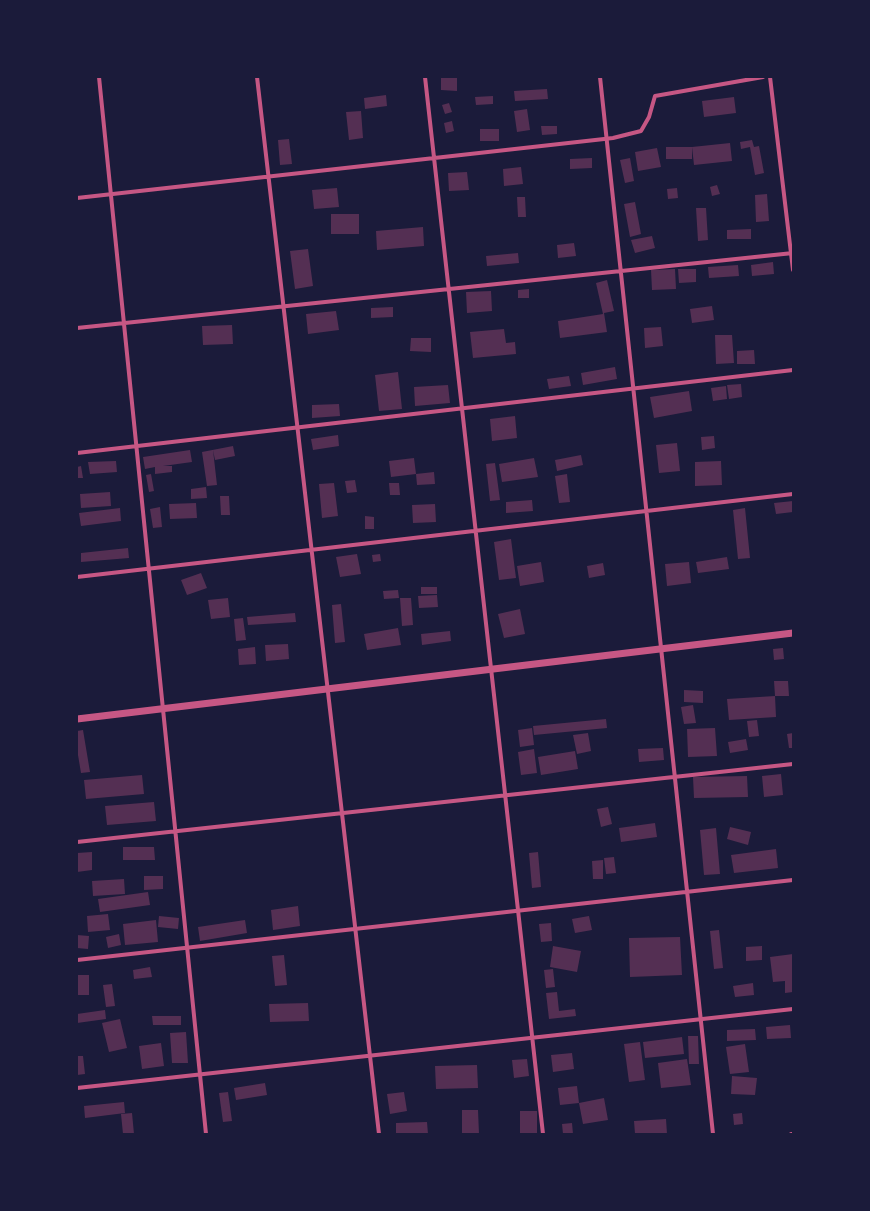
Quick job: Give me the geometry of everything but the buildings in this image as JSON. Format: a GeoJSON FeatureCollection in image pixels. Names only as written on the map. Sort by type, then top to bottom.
{"type":"FeatureCollection","features":[{"type":"Feature","properties":{"kind":"street"},"geometry":{"type":"LineString","coordinates":[[98,77],[206,1134]]}},
{"type":"Feature","properties":{"kind":"street"},"geometry":{"type":"LineString","coordinates":[[257,77],[379,1134]]}},
{"type":"Feature","properties":{"kind":"street"},"geometry":{"type":"LineString","coordinates":[[425,77],[543,1134]]}},
{"type":"Feature","properties":{"kind":"street"},"geometry":{"type":"LineString","coordinates":[[600,77],[713,1134]]}},
{"type":"Feature","properties":{"kind":"street"},"geometry":{"type":"LineString","coordinates":[[77,198],[607,139],[641,131],[649,118],[655,96],[763,77]]}},
{"type":"Feature","properties":{"kind":"street"},"geometry":{"type":"LineString","coordinates":[[770,77],[793,270]]}},
{"type":"Feature","properties":{"kind":"street"},"geometry":{"type":"LineString","coordinates":[[77,328],[792,253]]}},
{"type":"Feature","properties":{"kind":"street"},"geometry":{"type":"LineString","coordinates":[[77,453],[793,370]]}},
{"type":"Feature","properties":{"kind":"street"},"geometry":{"type":"LineString","coordinates":[[77,577],[793,494]]}},
{"type":"Feature","properties":{"kind":"street"},"geometry":{"type":"LineString","coordinates":[[77,719],[491,668],[793,633]]}},
{"type":"Feature","properties":{"kind":"street"},"geometry":{"type":"LineString","coordinates":[[77,842],[793,764]]}},
{"type":"Feature","properties":{"kind":"street"},"geometry":{"type":"LineString","coordinates":[[77,960],[793,880]]}},
{"type":"Feature","properties":{"kind":"street"},"geometry":{"type":"LineString","coordinates":[[77,1088],[793,1010]]}}]}
